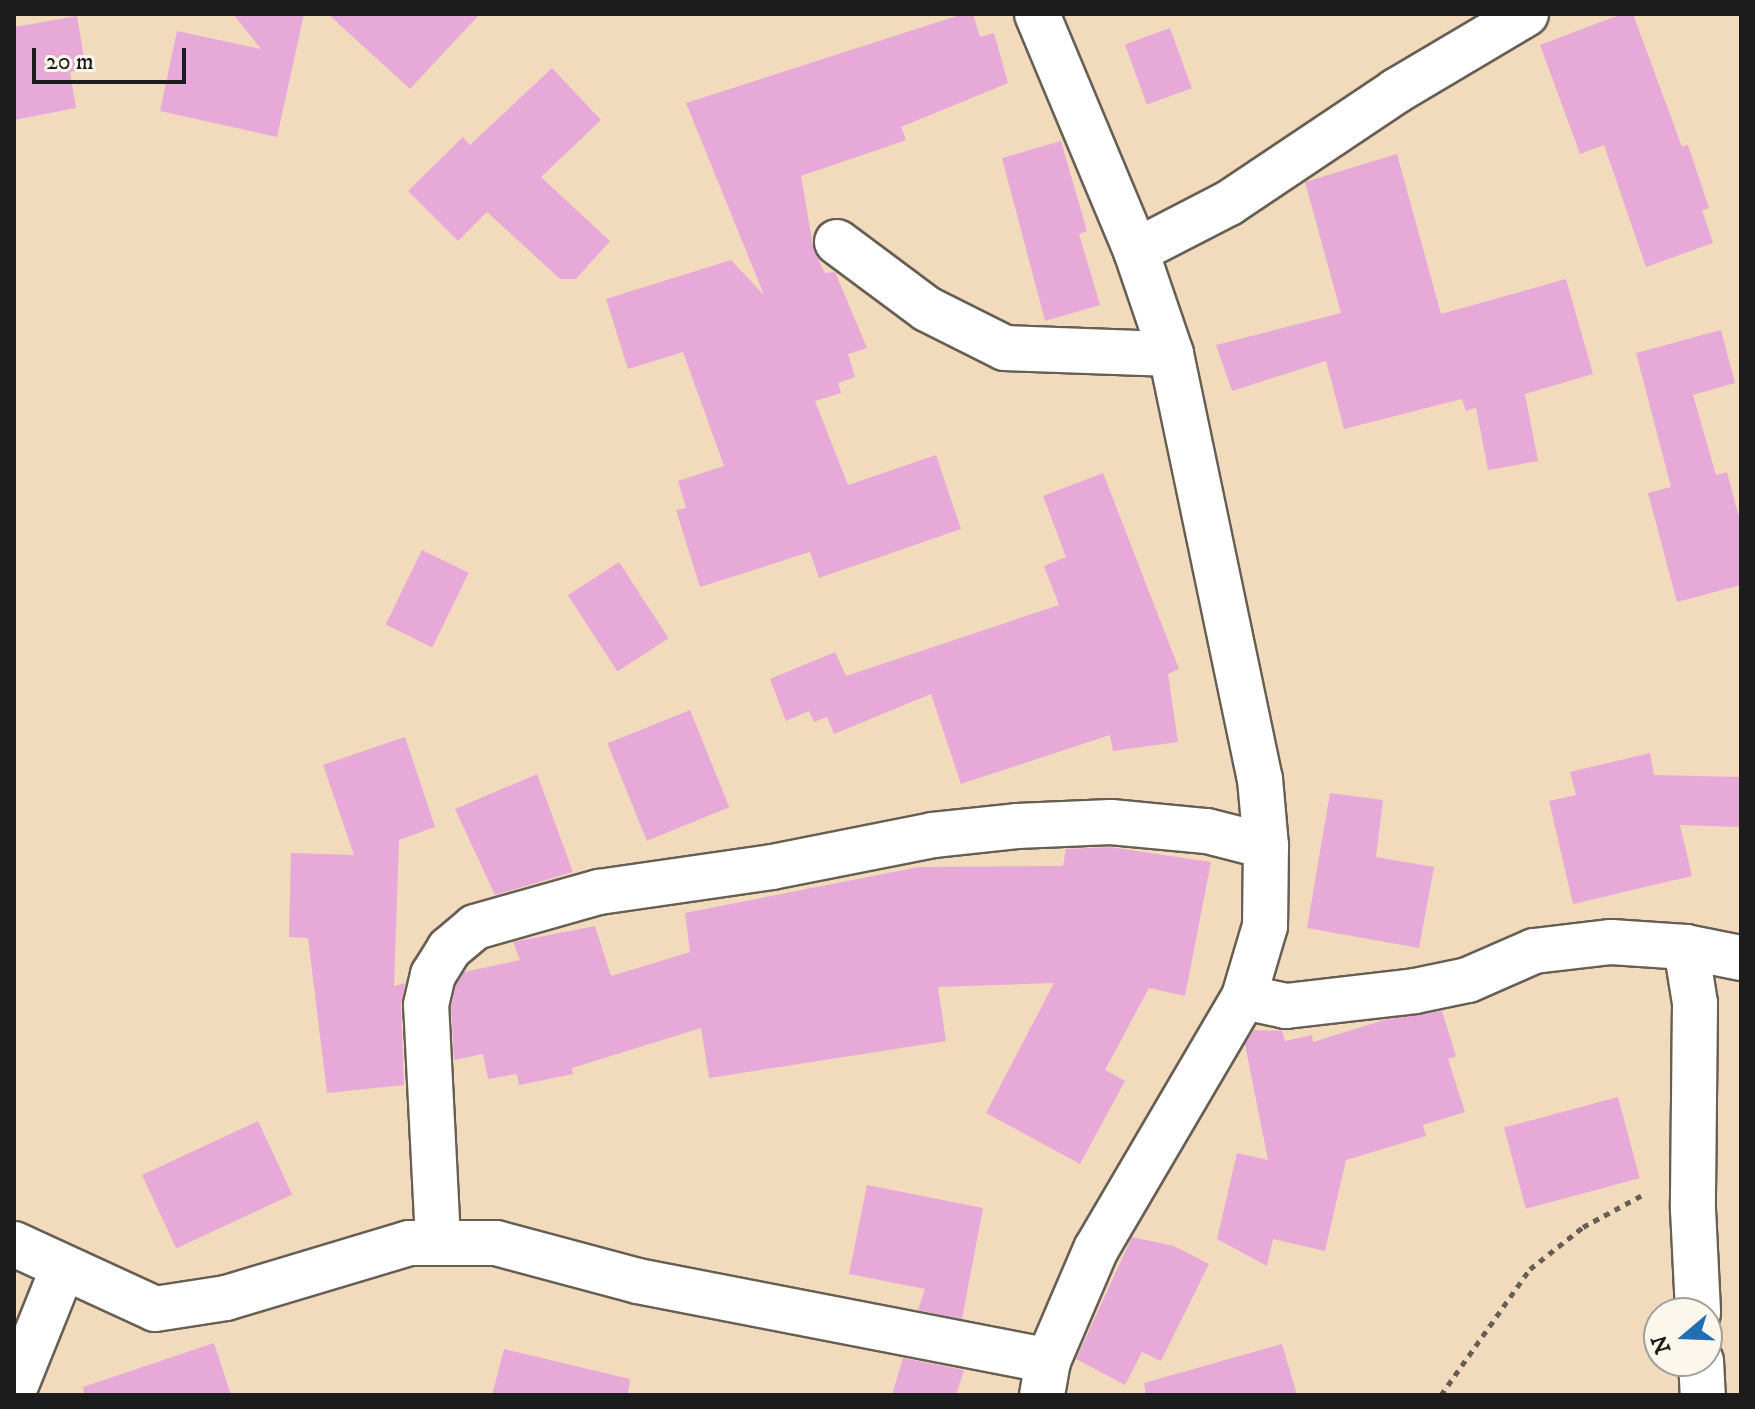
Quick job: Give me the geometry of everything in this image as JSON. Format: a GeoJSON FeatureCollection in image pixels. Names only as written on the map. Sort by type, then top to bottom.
{"type":"FeatureCollection","features":[{"type":"Feature","properties":{"kind":"street"},"geometry":{"type":"LineString","coordinates":[[14,1244],[155,1309],[226,1298],[371,1252],[438,1240],[496,1243],[638,1281],[1045,1378],[1096,1249],[1244,997],[1265,926],[1266,846],[1260,779],[1171,354],[1136,251],[1037,14]]}},
{"type":"Feature","properties":{"kind":"street"},"geometry":{"type":"LineString","coordinates":[[1136,251],[1229,203],[1396,91],[1526,14]]}},
{"type":"Feature","properties":{"kind":"street"},"geometry":{"type":"LineString","coordinates":[[837,242],[927,309],[1005,348],[1171,354]]}},
{"type":"Feature","properties":{"kind":"street"},"geometry":{"type":"LineString","coordinates":[[438,1240],[426,1005],[433,975],[449,949],[475,927],[599,892],[1017,826],[1111,822],[1207,831],[1266,846]]}},
{"type":"Feature","properties":{"kind":"street"},"geometry":{"type":"LineString","coordinates":[[1244,997],[1286,1006],[1336,1001],[1468,980],[1534,951],[1611,942],[1686,947],[1741,958]]}},
{"type":"Feature","properties":{"kind":"street"},"geometry":{"type":"LineString","coordinates":[[1686,947],[1695,1003],[1694,1168],[1698,1297]]}},
{"type":"Feature","properties":{"kind":"street"},"geometry":{"type":"LineString","coordinates":[[14,1390],[63,1268]]}},
{"type":"Feature","properties":{"kind":"path"},"geometry":{"type":"LineString","coordinates":[[1441,1395],[1530,1269],[1583,1227],[1694,1168]]}},
{"type":"Feature","properties":{"kind":"building"},"geometry":{"type":"Polygon","coordinates":[[[233,14],[304,14],[277,137],[160,111],[177,31],[261,49],[233,14]]]}},
{"type":"Feature","properties":{"kind":"building"},"geometry":{"type":"Polygon","coordinates":[[[328,14],[480,14],[410,89],[328,14]]]}},
{"type":"Feature","properties":{"kind":"building"},"geometry":{"type":"Polygon","coordinates":[[[963,14],[973,14],[980,37],[994,33],[1008,83],[901,127],[906,140],[801,176],[814,251],[825,273],[835,272],[867,348],[848,354],[855,377],[838,383],[841,393],[815,401],[848,485],[936,455],[961,529],[819,578],[810,552],[700,587],[676,510],[686,508],[678,481],[724,466],[683,352],[628,369],[606,299],[731,260],[764,295],[686,103],[963,14]]]}},
{"type":"Feature","properties":{"kind":"building"},"geometry":{"type":"Polygon","coordinates":[[[1622,14],[1633,14],[1682,147],[1688,145],[1709,208],[1702,210],[1713,243],[1646,267],[1604,145],[1580,154],[1540,45],[1622,14]]]}},
{"type":"Feature","properties":{"kind":"building"},"geometry":{"type":"Polygon","coordinates":[[[77,16],[86,69],[70,72],[76,108],[14,120],[14,27],[77,16]]]}},
{"type":"Feature","properties":{"kind":"building"},"geometry":{"type":"Polygon","coordinates":[[[1170,28],[1192,88],[1147,105],[1125,44],[1170,28]]]}},
{"type":"Feature","properties":{"kind":"building"},"geometry":{"type":"Polygon","coordinates":[[[552,68],[601,120],[541,177],[610,241],[576,279],[560,279],[487,212],[458,241],[408,191],[463,137],[470,145],[552,68]]]}},
{"type":"Feature","properties":{"kind":"building"},"geometry":{"type":"Polygon","coordinates":[[[1061,141],[1087,231],[1079,234],[1100,305],[1045,321],[1002,158],[1061,141]]]}},
{"type":"Feature","properties":{"kind":"building"},"geometry":{"type":"Polygon","coordinates":[[[1397,154],[1441,314],[1566,279],[1593,374],[1525,394],[1538,461],[1488,470],[1476,408],[1466,411],[1462,399],[1344,429],[1326,361],[1232,391],[1216,345],[1341,313],[1305,182],[1397,154]]]}},
{"type":"Feature","properties":{"kind":"building"},"geometry":{"type":"Polygon","coordinates":[[[1721,330],[1735,383],[1693,395],[1716,475],[1727,472],[1741,525],[1741,585],[1677,602],[1648,493],[1671,487],[1636,353],[1721,330]]]}},
{"type":"Feature","properties":{"kind":"building"},"geometry":{"type":"Polygon","coordinates":[[[1103,473],[1179,669],[1168,674],[1178,742],[1113,751],[1110,735],[961,784],[931,694],[834,734],[827,717],[814,722],[809,711],[786,721],[770,679],[835,652],[846,676],[1059,605],[1044,566],[1066,557],[1043,496],[1103,473]]]}},
{"type":"Feature","properties":{"kind":"building"},"geometry":{"type":"Polygon","coordinates":[[[422,550],[469,573],[432,647],[386,625],[422,550]]]}},
{"type":"Feature","properties":{"kind":"building"},"geometry":{"type":"Polygon","coordinates":[[[619,562],[669,638],[617,672],[568,595],[619,562]]]}},
{"type":"Feature","properties":{"kind":"building"},"geometry":{"type":"Polygon","coordinates":[[[690,710],[729,807],[647,841],[607,743],[690,710]]]}},
{"type":"Feature","properties":{"kind":"building"},"geometry":{"type":"Polygon","coordinates":[[[405,737],[435,827],[399,840],[394,986],[405,983],[401,1006],[404,1085],[327,1093],[308,938],[289,937],[291,853],[354,855],[323,765],[405,737]]]}},
{"type":"Feature","properties":{"kind":"building"},"geometry":{"type":"Polygon","coordinates":[[[1650,753],[1654,775],[1741,777],[1741,827],[1680,825],[1692,876],[1573,904],[1549,801],[1576,795],[1570,772],[1650,753]]]}},
{"type":"Feature","properties":{"kind":"building"},"geometry":{"type":"Polygon","coordinates":[[[537,774],[573,872],[495,895],[455,809],[537,774]]]}},
{"type":"Feature","properties":{"kind":"building"},"geometry":{"type":"Polygon","coordinates":[[[1330,793],[1383,800],[1376,857],[1434,867],[1419,948],[1307,928],[1330,793]]]}},
{"type":"Feature","properties":{"kind":"building"},"geometry":{"type":"Polygon","coordinates":[[[1110,847],[1211,862],[1185,996],[1149,988],[1105,1070],[1125,1081],[1080,1164],[986,1113],[1054,983],[938,987],[946,1041],[709,1078],[701,1028],[572,1068],[573,1074],[519,1085],[517,1074],[488,1079],[483,1054],[454,1060],[451,1007],[456,985],[464,972],[520,960],[513,942],[595,926],[611,976],[690,952],[685,913],[919,867],[1063,866],[1066,849],[1110,847]]]}},
{"type":"Feature","properties":{"kind":"building"},"geometry":{"type":"Polygon","coordinates":[[[1442,1011],[1456,1056],[1448,1059],[1465,1112],[1423,1125],[1426,1136],[1346,1160],[1325,1251],[1273,1239],[1267,1266],[1217,1239],[1237,1153],[1268,1160],[1245,1044],[1254,1030],[1282,1031],[1285,1041],[1312,1035],[1313,1042],[1384,1020],[1442,1011]]]}},
{"type":"Feature","properties":{"kind":"building"},"geometry":{"type":"Polygon","coordinates":[[[1618,1097],[1640,1178],[1526,1209],[1504,1128],[1618,1097]]]}},
{"type":"Feature","properties":{"kind":"building"},"geometry":{"type":"Polygon","coordinates":[[[258,1121],[292,1194],[176,1249],[142,1175],[258,1121]]]}},
{"type":"Feature","properties":{"kind":"building"},"geometry":{"type":"Polygon","coordinates":[[[867,1185],[983,1208],[962,1319],[918,1310],[925,1289],[849,1274],[867,1185]]]}},
{"type":"Feature","properties":{"kind":"building"},"geometry":{"type":"Polygon","coordinates":[[[1132,1237],[1174,1246],[1209,1264],[1161,1361],[1142,1352],[1125,1385],[1076,1359],[1132,1237]]]}},
{"type":"Feature","properties":{"kind":"building"},"geometry":{"type":"Polygon","coordinates":[[[214,1343],[231,1395],[84,1395],[83,1387],[214,1343]]]}},
{"type":"Feature","properties":{"kind":"building"},"geometry":{"type":"Polygon","coordinates":[[[1282,1344],[1297,1395],[1146,1395],[1144,1383],[1282,1344]]]}},
{"type":"Feature","properties":{"kind":"building"},"geometry":{"type":"Polygon","coordinates":[[[504,1349],[630,1379],[628,1395],[492,1395],[504,1349]]]}},
{"type":"Feature","properties":{"kind":"building"},"geometry":{"type":"Polygon","coordinates":[[[903,1358],[964,1370],[956,1395],[892,1395],[903,1358]]]}}]}
